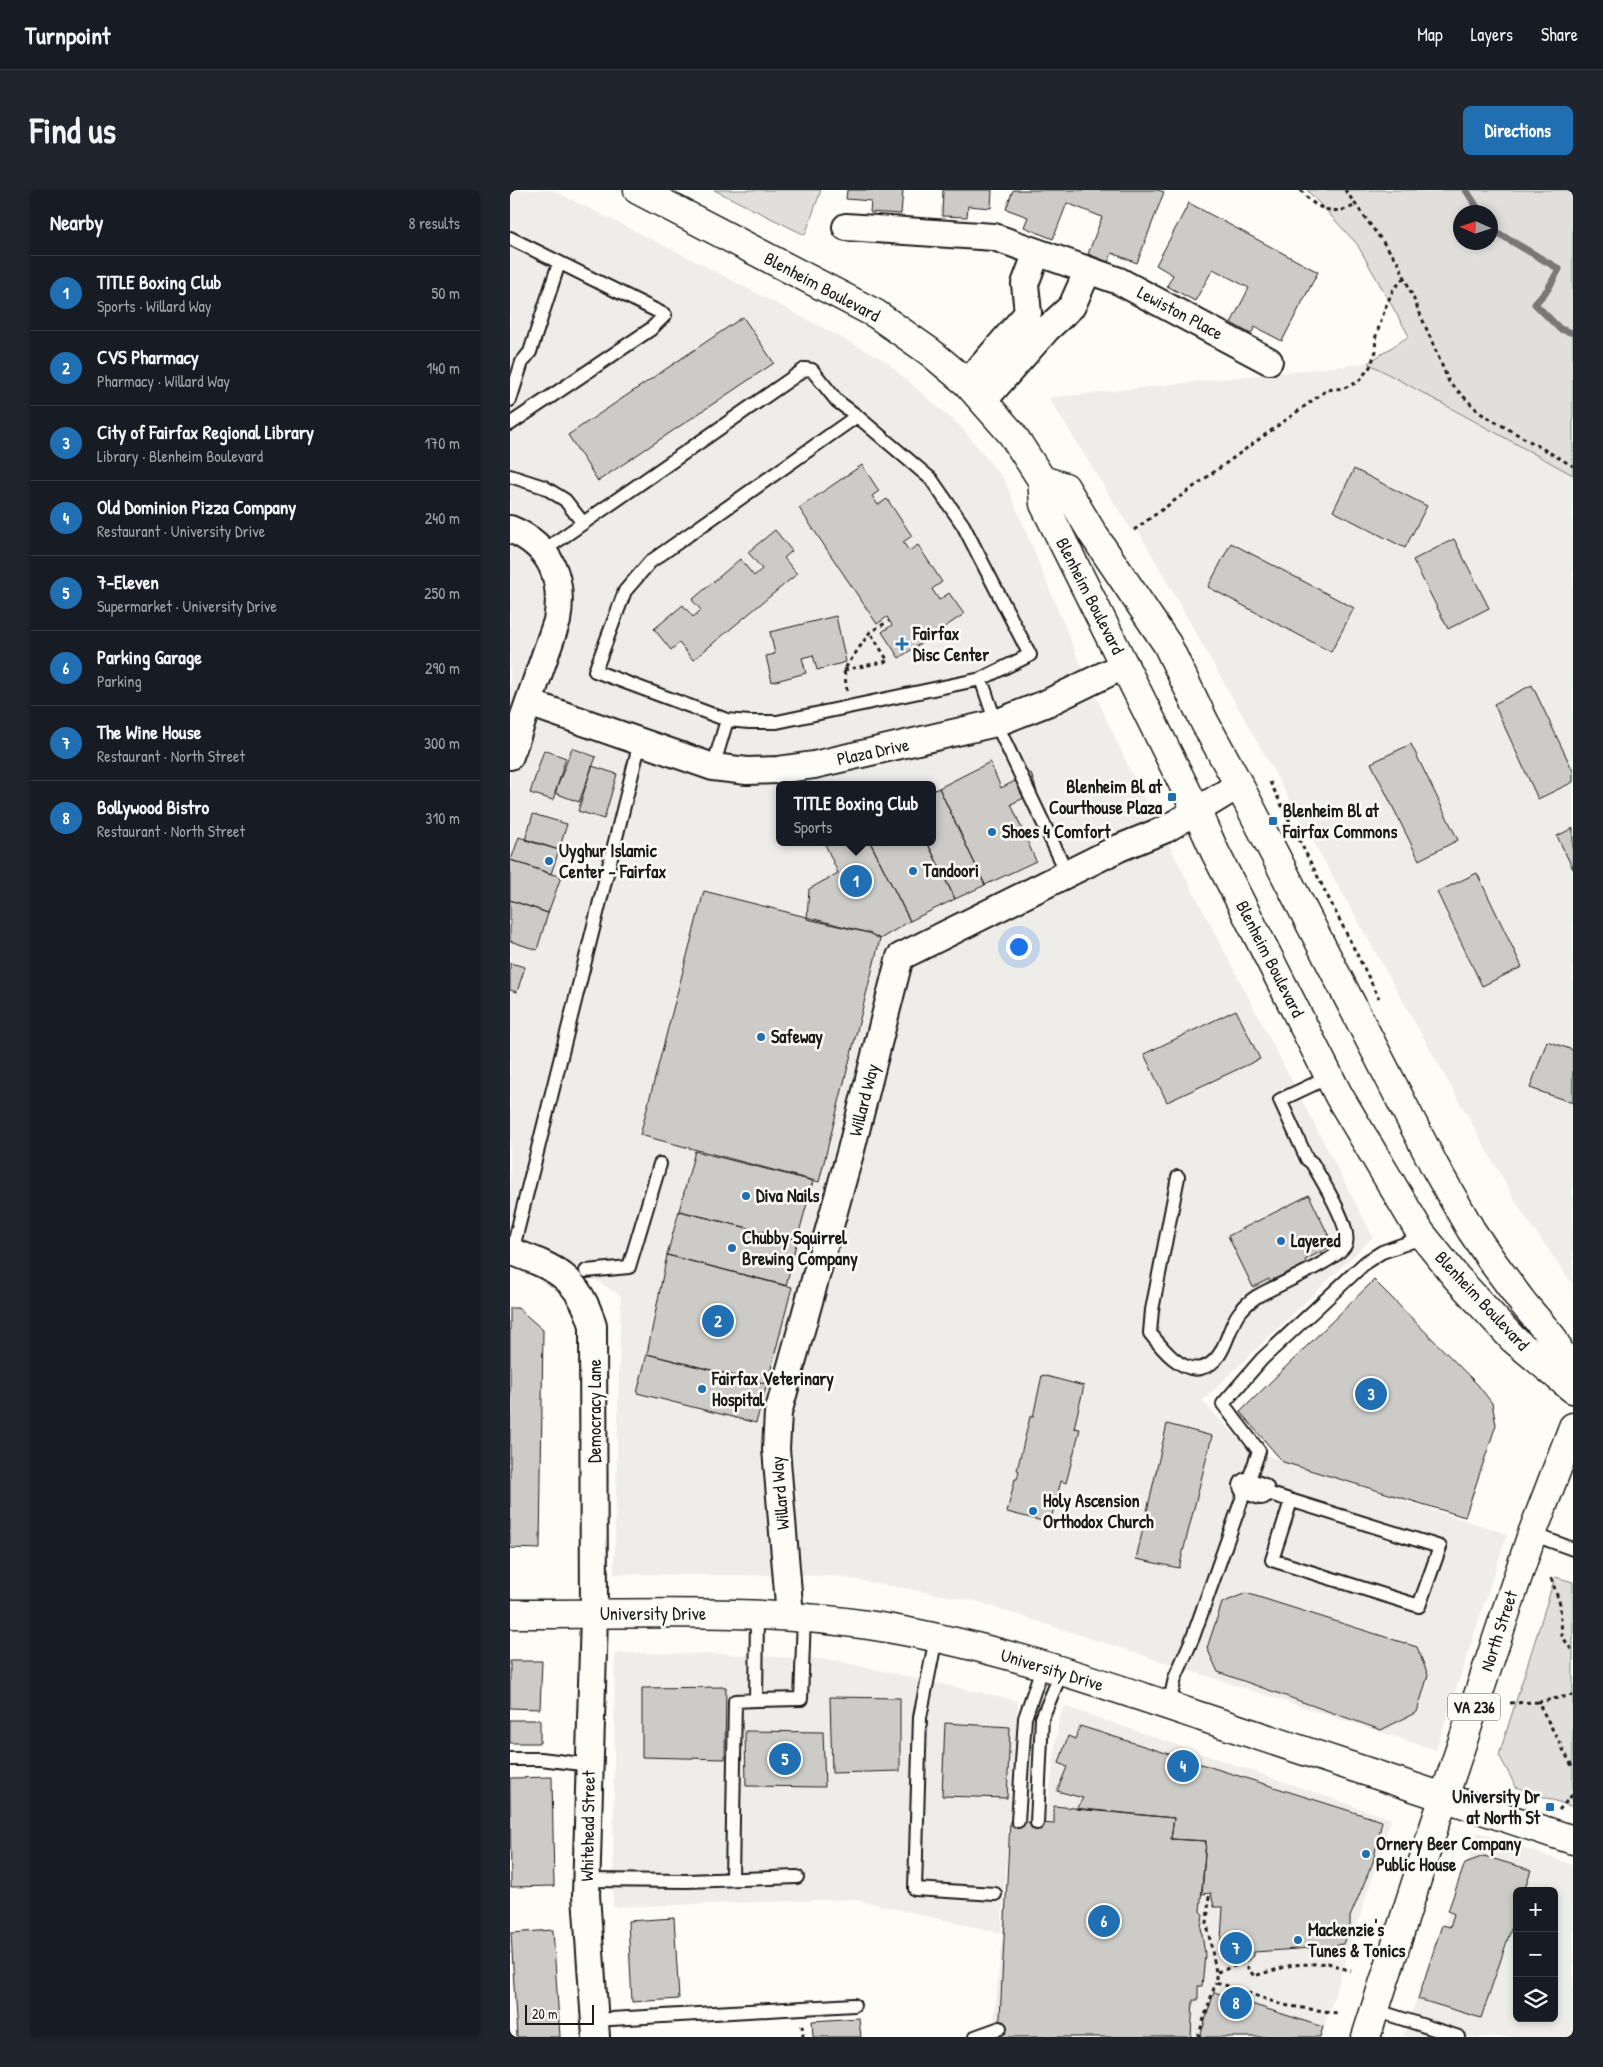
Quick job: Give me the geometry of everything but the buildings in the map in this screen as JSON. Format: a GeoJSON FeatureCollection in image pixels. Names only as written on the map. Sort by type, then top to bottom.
{"type":"FeatureCollection","features":[{"type":"Feature","properties":{"kind":"main road","name":"Blenheim Boulevard"},"geometry":{"type":"LineString","coordinates":[[638,190],[876,314],[930,352],[975,392],[1012,434],[1042,480],[1044,504],[1125,665],[1215,852],[1349,1113],[1424,1236],[1456,1277],[1513,1339],[1573,1390]]}},
{"type":"Feature","properties":{"kind":"main road","name":"Blenheim Boulevard"},"geometry":{"type":"LineString","coordinates":[[1042,480],[1065,487],[1093,534],[1167,644],[1205,723],[1239,785],[1435,1167],[1471,1230],[1492,1261],[1552,1337],[1573,1378]]}},
{"type":"Feature","properties":{"kind":"main road","name":"North Street"},"geometry":{"type":"LineString","coordinates":[[1366,2037],[1504,1615],[1532,1534],[1573,1427]]}},
{"type":"Feature","properties":{"kind":"main road","name":"University Drive"},"geometry":{"type":"LineString","coordinates":[[510,1614],[704,1613],[797,1616],[868,1625],[936,1638],[1052,1668],[1573,1840]]}},
{"type":"Feature","properties":{"kind":"street","name":"Lewiston Place"},"geometry":{"type":"LineString","coordinates":[[846,227],[994,237],[1119,281],[1269,361]]}},
{"type":"Feature","properties":{"kind":"street"},"geometry":{"type":"LineString","coordinates":[[1036,252],[1025,284],[1038,321]]}},
{"type":"Feature","properties":{"kind":"street"},"geometry":{"type":"LineString","coordinates":[[975,392],[1038,321],[1072,306],[1088,270]]}},
{"type":"Feature","properties":{"kind":"street"},"geometry":{"type":"LineString","coordinates":[[510,529],[532,541],[543,551],[555,568],[560,590],[557,621],[510,756]]}},
{"type":"Feature","properties":{"kind":"street","name":"Plaza Drive"},"geometry":{"type":"LineString","coordinates":[[529,703],[713,767],[746,771],[778,770],[814,765],[996,724],[1047,703],[1125,665]]}},
{"type":"Feature","properties":{"kind":"street","name":"Willard Way"},"geometry":{"type":"LineString","coordinates":[[797,1616],[776,1449],[778,1413],[851,1150],[900,957],[1067,873],[1119,848],[1166,829],[1239,785]]}},
{"type":"Feature","properties":{"kind":"street","name":"Democracy Lane"},"geometry":{"type":"LineString","coordinates":[[511,1252],[562,1274],[574,1284],[587,1306],[594,1326],[594,1615]]}},
{"type":"Feature","properties":{"kind":"street","name":"Whitehead Street"},"geometry":{"type":"LineString","coordinates":[[594,1615],[587,1880],[595,2029]]}},
{"type":"Feature","properties":{"kind":"lane"},"geometry":{"type":"LineString","coordinates":[[510,238],[665,315],[652,329],[510,424]]}},
{"type":"Feature","properties":{"kind":"lane"},"geometry":{"type":"LineString","coordinates":[[510,400],[522,362],[530,352],[559,263]]}},
{"type":"Feature","properties":{"kind":"lane"},"geometry":{"type":"LineString","coordinates":[[543,551],[805,369],[812,370],[837,401],[858,416],[931,479],[963,525],[1030,655],[981,679],[777,722],[727,720],[595,671],[625,591],[650,562],[858,416]]}},
{"type":"Feature","properties":{"kind":"lane"},"geometry":{"type":"LineString","coordinates":[[510,476],[544,487],[565,500],[583,523]]}},
{"type":"Feature","properties":{"kind":"lane"},"geometry":{"type":"LineString","coordinates":[[981,679],[996,724],[1067,873]]}},
{"type":"Feature","properties":{"kind":"lane"},"geometry":{"type":"LineString","coordinates":[[713,767],[727,720]]}},
{"type":"Feature","properties":{"kind":"lane"},"geometry":{"type":"LineString","coordinates":[[511,1252],[640,742]]}},
{"type":"Feature","properties":{"kind":"lane"},"geometry":{"type":"LineString","coordinates":[[1178,1177],[1152,1310],[1150,1333],[1166,1352],[1188,1368],[1201,1368],[1214,1361],[1224,1348],[1238,1314],[1255,1298],[1343,1250],[1346,1242],[1343,1220],[1312,1163],[1307,1159],[1280,1100],[1329,1077]]}},
{"type":"Feature","properties":{"kind":"lane"},"geometry":{"type":"LineString","coordinates":[[586,1271],[629,1267],[660,1164]]}},
{"type":"Feature","properties":{"kind":"lane"},"geometry":{"type":"LineString","coordinates":[[1169,1706],[1175,1678],[1254,1488],[1259,1451],[1223,1404],[1262,1359],[1366,1262],[1382,1252],[1424,1236]]}},
{"type":"Feature","properties":{"kind":"lane"},"geometry":{"type":"LineString","coordinates":[[1254,1488],[1440,1547],[1419,1606],[1272,1560],[1292,1501]]}},
{"type":"Feature","properties":{"kind":"lane"},"geometry":{"type":"LineString","coordinates":[[1532,1534],[1573,1549]]}},
{"type":"Feature","properties":{"kind":"lane"},"geometry":{"type":"LineString","coordinates":[[756,1700],[757,1615]]}},
{"type":"Feature","properties":{"kind":"lane"},"geometry":{"type":"LineString","coordinates":[[732,1879],[735,1701],[801,1699],[797,1616]]}},
{"type":"Feature","properties":{"kind":"lane"},"geometry":{"type":"LineString","coordinates":[[936,1638],[920,1717],[914,1889],[995,1894]]}},
{"type":"Feature","properties":{"kind":"lane"},"geometry":{"type":"LineString","coordinates":[[1018,1821],[1025,1718],[1052,1668]]}},
{"type":"Feature","properties":{"kind":"lane"},"geometry":{"type":"LineString","coordinates":[[1037,1823],[1042,1718],[1052,1668]]}},
{"type":"Feature","properties":{"kind":"lane"},"geometry":{"type":"LineString","coordinates":[[510,1758],[541,1759],[590,1765]]}},
{"type":"Feature","properties":{"kind":"lane"},"geometry":{"type":"LineString","coordinates":[[587,1880],[687,1881],[796,1876]]}},
{"type":"Feature","properties":{"kind":"lane"},"geometry":{"type":"LineString","coordinates":[[595,2029],[854,2005]]}},
{"type":"Feature","properties":{"kind":"lane"},"geometry":{"type":"LineString","coordinates":[[1375,2010],[1460,2037]]}},
{"type":"Feature","properties":{"kind":"lane"},"geometry":{"type":"LineString","coordinates":[[975,2037],[1000,2028]]}},
{"type":"Feature","properties":{"kind":"path"},"geometry":{"type":"LineString","coordinates":[[1302,190],[1313,204],[1328,210],[1345,210],[1356,205]]}},
{"type":"Feature","properties":{"kind":"path"},"geometry":{"type":"LineString","coordinates":[[1345,190],[1399,264],[1449,382],[1480,413],[1573,466]]}},
{"type":"Feature","properties":{"kind":"path"},"geometry":{"type":"LineString","coordinates":[[1134,530],[1327,390],[1344,388],[1358,382],[1370,367],[1376,351],[1375,338],[1393,290],[1405,277]]}},
{"type":"Feature","properties":{"kind":"path"},"geometry":{"type":"LineString","coordinates":[[870,632],[888,661],[844,670],[870,632],[889,621]]}},
{"type":"Feature","properties":{"kind":"path"},"geometry":{"type":"LineString","coordinates":[[1270,782],[1380,1002]]}},
{"type":"Feature","properties":{"kind":"path"},"geometry":{"type":"LineString","coordinates":[[1551,1578],[1560,1604],[1562,1636],[1573,1652]]}},
{"type":"Feature","properties":{"kind":"path"},"geometry":{"type":"LineString","coordinates":[[1510,1703],[1538,1702],[1573,1695]]}},
{"type":"Feature","properties":{"kind":"path"},"geometry":{"type":"LineString","coordinates":[[1538,1702],[1573,1768]]}},
{"type":"Feature","properties":{"kind":"path"},"geometry":{"type":"LineString","coordinates":[[1559,1810],[1573,1794]]}},
{"type":"Feature","properties":{"kind":"path"},"geometry":{"type":"LineString","coordinates":[[1198,2037],[1216,1982],[1216,1972],[1207,1924],[1209,1896]]}},
{"type":"Feature","properties":{"kind":"path"},"geometry":{"type":"LineString","coordinates":[[1216,1972],[1244,1964],[1254,1976],[1292,1965],[1328,1963],[1351,1971]]}},
{"type":"Feature","properties":{"kind":"path"},"geometry":{"type":"LineString","coordinates":[[1216,1982],[1283,2005],[1338,2013]]}},
{"type":"Feature","properties":{"kind":"shaded area"},"geometry":{"type":"Polygon","coordinates":[[[510,190],[552,190],[693,260],[884,360],[962,428],[1005,481],[1076,654],[1131,772],[1373,1237],[1202,1401],[1249,1450],[1507,1534],[1436,1750],[975,1601],[836,1576],[614,1574],[621,1296],[556,1255],[510,1239],[510,190]]]}},
{"type":"Feature","properties":{"kind":"shaded area"},"geometry":{"type":"Polygon","coordinates":[[[714,190],[821,190],[805,235],[714,190]]]}},
{"type":"Feature","properties":{"kind":"shaded area"},"geometry":{"type":"Polygon","coordinates":[[[1307,190],[1573,190],[1573,475],[1368,363],[1409,336],[1357,244],[1307,190]]]}},
{"type":"Feature","properties":{"kind":"shaded area"},"geometry":{"type":"Polygon","coordinates":[[[1368,363],[1573,475],[1573,1285],[1520,1209],[1138,530],[1133,533],[1049,398],[1368,363]]]}},
{"type":"Feature","properties":{"kind":"shaded area"},"geometry":{"type":"Polygon","coordinates":[[[1555,1577],[1573,1582],[1573,1807],[1516,1787],[1499,1755],[1555,1577]]]}},
{"type":"Feature","properties":{"kind":"shaded area"},"geometry":{"type":"Polygon","coordinates":[[[615,1653],[727,1654],[832,1660],[1018,1701],[1001,1933],[853,1899],[613,1907],[615,1653]]]}},
{"type":"Feature","properties":{"kind":"shaded area"},"geometry":{"type":"Polygon","coordinates":[[[1064,1706],[1391,1819],[1321,2037],[995,2037],[994,2023],[1013,1815],[1046,1817],[1059,1718],[1064,1706]]]}},
{"type":"Feature","properties":{"kind":"shaded area"},"geometry":{"type":"Polygon","coordinates":[[[1478,1832],[1573,1865],[1573,2037],[1403,2037],[1478,1832]]]}},
{"type":"Feature","properties":{"kind":"waterway"},"geometry":{"type":"LineString","coordinates":[[1466,190],[1476,205]]}},
{"type":"Feature","properties":{"kind":"waterway"},"geometry":{"type":"LineString","coordinates":[[1498,233],[1559,269],[1548,289],[1535,304],[1560,329],[1573,333]]}},
{"type":"Feature","properties":{"kind":"place","name":"Fairfax Disc Center"},"geometry":{"type":"Point","coordinates":[902,644]}},
{"type":"Feature","properties":{"kind":"place","name":"Blenheim Bl at Courthouse Plaza"},"geometry":{"type":"Point","coordinates":[1172,797]}},
{"type":"Feature","properties":{"kind":"place","name":"Blenheim Bl at Fairfax Commons"},"geometry":{"type":"Point","coordinates":[1273,821]}},
{"type":"Feature","properties":{"kind":"place","name":"Shoes 4 Comfort"},"geometry":{"type":"Point","coordinates":[992,832]}},
{"type":"Feature","properties":{"kind":"place","name":"Uyghur Islamic Center - Fairfax"},"geometry":{"type":"Point","coordinates":[549,861]}},
{"type":"Feature","properties":{"kind":"place","name":"Tandoori"},"geometry":{"type":"Point","coordinates":[913,871]}},
{"type":"Feature","properties":{"kind":"place","name":"TITLE Boxing Club"},"geometry":{"type":"Point","coordinates":[856,881]}},
{"type":"Feature","properties":{"kind":"place","name":"Safeway"},"geometry":{"type":"Point","coordinates":[761,1037]}},
{"type":"Feature","properties":{"kind":"place","name":"Diva Nails"},"geometry":{"type":"Point","coordinates":[746,1196]}},
{"type":"Feature","properties":{"kind":"place","name":"Layered"},"geometry":{"type":"Point","coordinates":[1281,1241]}},
{"type":"Feature","properties":{"kind":"place","name":"Chubby Squirrel Brewing Company"},"geometry":{"type":"Point","coordinates":[732,1248]}},
{"type":"Feature","properties":{"kind":"place","name":"CVS Pharmacy"},"geometry":{"type":"Point","coordinates":[718,1321]}},
{"type":"Feature","properties":{"kind":"place","name":"Fairfax Veterinary Hospital"},"geometry":{"type":"Point","coordinates":[702,1389]}},
{"type":"Feature","properties":{"kind":"place","name":"City of Fairfax Regional Library"},"geometry":{"type":"Point","coordinates":[1371,1394]}},
{"type":"Feature","properties":{"kind":"place","name":"Holy Ascension Orthodox Church"},"geometry":{"type":"Point","coordinates":[1033,1511]}},
{"type":"Feature","properties":{"kind":"place","name":"7-Eleven"},"geometry":{"type":"Point","coordinates":[785,1759]}},
{"type":"Feature","properties":{"kind":"place","name":"Old Dominion Pizza Company"},"geometry":{"type":"Point","coordinates":[1183,1766]}},
{"type":"Feature","properties":{"kind":"place","name":"University Dr at North St"},"geometry":{"type":"Point","coordinates":[1550,1807]}},
{"type":"Feature","properties":{"kind":"place","name":"Ornery Beer Company Public House"},"geometry":{"type":"Point","coordinates":[1366,1854]}},
{"type":"Feature","properties":{"kind":"place","name":"Parking Garage"},"geometry":{"type":"Point","coordinates":[1104,1921]}},
{"type":"Feature","properties":{"kind":"place","name":"Mackenzie's Tunes & Tonics"},"geometry":{"type":"Point","coordinates":[1298,1940]}},
{"type":"Feature","properties":{"kind":"place","name":"The Wine House"},"geometry":{"type":"Point","coordinates":[1236,1948]}},
{"type":"Feature","properties":{"kind":"place","name":"Bollywood Bistro"},"geometry":{"type":"Point","coordinates":[1236,2003]}}]}
